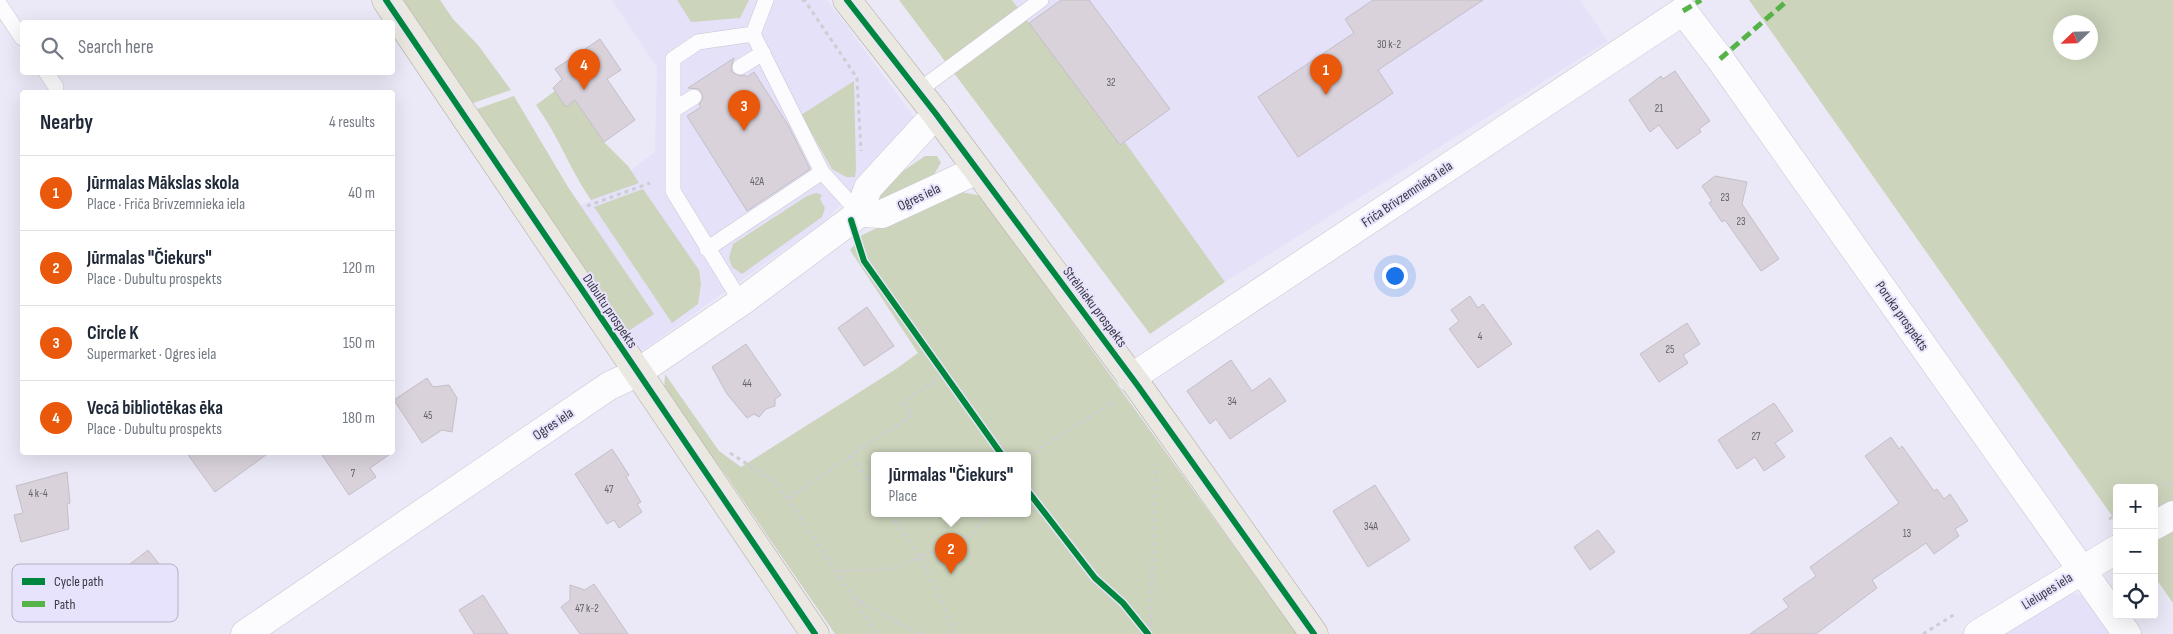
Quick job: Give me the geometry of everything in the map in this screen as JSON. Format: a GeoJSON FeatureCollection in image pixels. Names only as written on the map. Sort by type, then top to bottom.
{"type":"FeatureCollection","features":[{"type":"Feature","properties":{"kind":"main road","name":"Dubultu prospekts"},"geometry":{"type":"LineString","coordinates":[[386,0],[815,634]]}},
{"type":"Feature","properties":{"kind":"main road","name":"Strēlnieku prospekts"},"geometry":{"type":"LineString","coordinates":[[847,0],[936,114],[1135,382],[1314,634]]}},
{"type":"Feature","properties":{"kind":"street","name":"Friča Brīvzemnieka iela"},"geometry":{"type":"LineString","coordinates":[[1135,382],[1679,6]]}},
{"type":"Feature","properties":{"kind":"street","name":"Poruka prospekts"},"geometry":{"type":"LineString","coordinates":[[1679,6],[1720,59],[2127,634]]}},
{"type":"Feature","properties":{"kind":"street"},"geometry":{"type":"LineString","coordinates":[[859,213],[868,188],[936,114]]}},
{"type":"Feature","properties":{"kind":"street","name":"Ogres iela"},"geometry":{"type":"LineString","coordinates":[[246,634],[609,386],[637,373],[741,302],[859,213],[882,214],[977,170]]}},
{"type":"Feature","properties":{"kind":"street"},"geometry":{"type":"LineString","coordinates":[[2158,524],[2173,515]]}},
{"type":"Feature","properties":{"kind":"street","name":"Lielupes iela"},"geometry":{"type":"LineString","coordinates":[[1978,634],[2113,550]]}},
{"type":"Feature","properties":{"kind":"lane"},"geometry":{"type":"LineString","coordinates":[[766,0],[754,34],[822,172],[859,213]]}},
{"type":"Feature","properties":{"kind":"lane"},"geometry":{"type":"LineString","coordinates":[[918,91],[1041,0]]}},
{"type":"Feature","properties":{"kind":"lane"},"geometry":{"type":"LineString","coordinates":[[0,5],[20,35]]}},
{"type":"Feature","properties":{"kind":"lane"},"geometry":{"type":"LineString","coordinates":[[741,302],[673,191],[672,59],[698,42],[754,34]]}},
{"type":"Feature","properties":{"kind":"lane"},"geometry":{"type":"LineString","coordinates":[[740,67],[763,53]]}},
{"type":"Feature","properties":{"kind":"lane"},"geometry":{"type":"LineString","coordinates":[[48,75],[56,87]]}},
{"type":"Feature","properties":{"kind":"lane"},"geometry":{"type":"LineString","coordinates":[[673,110],[694,97]]}},
{"type":"Feature","properties":{"kind":"lane"},"geometry":{"type":"LineString","coordinates":[[707,249],[822,172]]}},
{"type":"Feature","properties":{"kind":"path"},"geometry":{"type":"LineString","coordinates":[[802,0],[805,1],[857,78],[862,156]]}},
{"type":"Feature","properties":{"kind":"path"},"geometry":{"type":"LineString","coordinates":[[587,206],[673,176]]}},
{"type":"Feature","properties":{"kind":"path"},"geometry":{"type":"LineString","coordinates":[[940,367],[951,382]]}},
{"type":"Feature","properties":{"kind":"path"},"geometry":{"type":"LineString","coordinates":[[789,498],[912,415],[903,402],[945,374]]}},
{"type":"Feature","properties":{"kind":"path"},"geometry":{"type":"LineString","coordinates":[[1031,455],[1135,382]]}},
{"type":"Feature","properties":{"kind":"path"},"geometry":{"type":"LineString","coordinates":[[729,452],[778,484],[877,634]]}},
{"type":"Feature","properties":{"kind":"path"},"geometry":{"type":"LineString","coordinates":[[852,456],[871,484]]}},
{"type":"Feature","properties":{"kind":"path"},"geometry":{"type":"LineString","coordinates":[[1149,634],[1156,461]]}},
{"type":"Feature","properties":{"kind":"path"},"geometry":{"type":"LineString","coordinates":[[893,517],[920,557],[956,634]]}},
{"type":"Feature","properties":{"kind":"path"},"geometry":{"type":"LineString","coordinates":[[835,571],[893,569],[973,535],[987,517]]}},
{"type":"Feature","properties":{"kind":"path"},"geometry":{"type":"LineString","coordinates":[[851,596],[920,634]]}},
{"type":"Feature","properties":{"kind":"path"},"geometry":{"type":"LineString","coordinates":[[1143,628],[1149,634]]}},
{"type":"Feature","properties":{"kind":"shaded area"},"geometry":{"type":"Polygon","coordinates":[[[612,0],[827,0],[914,117],[910,131],[825,221],[640,352],[553,221],[591,200],[655,152],[657,67],[612,0]]]}},
{"type":"Feature","properties":{"kind":"shaded area"},"geometry":{"type":"Polygon","coordinates":[[[1012,0],[1580,0],[1608,41],[1225,282],[1125,142],[1120,146],[1012,0]]]}},
{"type":"Feature","properties":{"kind":"shaded area"},"geometry":{"type":"Polygon","coordinates":[[[2071,593],[2089,597],[2115,634],[2006,634],[2071,593]]]}},
{"type":"Feature","properties":{"kind":"green space"},"geometry":{"type":"Polygon","coordinates":[[[402,0],[440,0],[453,19],[478,45],[511,90],[473,103],[402,0]]]}},
{"type":"Feature","properties":{"kind":"green space"},"geometry":{"type":"Polygon","coordinates":[[[677,0],[749,0],[740,18],[691,22],[677,0]]]}},
{"type":"Feature","properties":{"kind":"green space"},"geometry":{"type":"Polygon","coordinates":[[[899,0],[1012,0],[1120,145],[1125,142],[1225,282],[1150,334],[899,0]]]}},
{"type":"Feature","properties":{"kind":"green space"},"geometry":{"type":"Polygon","coordinates":[[[1749,0],[2173,0],[2173,603],[2158,582],[2158,484],[2113,484],[2113,517],[1749,0]]]}},
{"type":"Feature","properties":{"kind":"green space"},"geometry":{"type":"Polygon","coordinates":[[[854,81],[856,169],[855,177],[846,177],[832,169],[801,115],[854,81]]]}},
{"type":"Feature","properties":{"kind":"green space"},"geometry":{"type":"Polygon","coordinates":[[[555,91],[566,107],[575,100],[604,142],[628,166],[639,183],[591,200],[536,105],[555,91]]]}},
{"type":"Feature","properties":{"kind":"green space"},"geometry":{"type":"Polygon","coordinates":[[[514,96],[568,187],[654,314],[627,332],[477,109],[514,96]]]}},
{"type":"Feature","properties":{"kind":"green space"},"geometry":{"type":"Polygon","coordinates":[[[925,156],[937,156],[941,163],[933,176],[880,206],[874,191],[925,156]]]}},
{"type":"Feature","properties":{"kind":"green space"},"geometry":{"type":"Polygon","coordinates":[[[643,189],[699,270],[701,284],[698,304],[672,323],[594,207],[643,189]]]}},
{"type":"Feature","properties":{"kind":"green space"},"geometry":{"type":"Polygon","coordinates":[[[957,191],[981,196],[1297,634],[835,634],[727,477],[664,392],[665,374],[719,451],[741,467],[896,369],[918,353],[850,250],[862,235],[957,191]]]}},
{"type":"Feature","properties":{"kind":"green space"},"geometry":{"type":"Polygon","coordinates":[[[816,193],[822,195],[820,199],[825,208],[822,217],[742,274],[732,267],[729,258],[733,244],[807,196],[816,193]]]}},
{"type":"Feature","properties":{"kind":"building"},"geometry":{"type":"Polygon","coordinates":[[[1061,0],[1089,0],[1170,109],[1120,145],[1029,23],[1061,0]]]}},
{"type":"Feature","properties":{"kind":"building"},"geometry":{"type":"Polygon","coordinates":[[[1373,0],[1483,0],[1378,70],[1393,93],[1298,157],[1258,97],[1354,33],[1345,19],[1373,0]]]}},
{"type":"Feature","properties":{"kind":"building"},"geometry":{"type":"Polygon","coordinates":[[[600,39],[621,70],[607,79],[635,120],[604,142],[575,100],[566,107],[553,88],[562,79],[555,69],[600,39]]]}},
{"type":"Feature","properties":{"kind":"building"},"geometry":{"type":"Polygon","coordinates":[[[734,58],[731,67],[732,72],[747,77],[754,72],[788,125],[810,169],[747,211],[687,116],[701,107],[699,105],[703,97],[699,89],[688,88],[734,58]]]}},
{"type":"Feature","properties":{"kind":"building"},"geometry":{"type":"Polygon","coordinates":[[[1675,71],[1710,121],[1699,129],[1701,132],[1677,149],[1659,125],[1650,132],[1629,100],[1661,76],[1663,79],[1675,71]]]}},
{"type":"Feature","properties":{"kind":"building"},"geometry":{"type":"Polygon","coordinates":[[[1715,176],[1747,182],[1742,204],[1779,259],[1761,271],[1725,220],[1722,222],[1709,203],[1712,201],[1702,186],[1715,176]]]}},
{"type":"Feature","properties":{"kind":"building"},"geometry":{"type":"Polygon","coordinates":[[[1470,296],[1478,308],[1483,304],[1512,344],[1478,368],[1449,329],[1459,321],[1451,310],[1470,296]]]}},
{"type":"Feature","properties":{"kind":"building"},"geometry":{"type":"Polygon","coordinates":[[[867,307],[894,346],[864,366],[838,328],[867,307]]]}},
{"type":"Feature","properties":{"kind":"building"},"geometry":{"type":"Polygon","coordinates":[[[1687,323],[1700,344],[1683,355],[1688,363],[1659,382],[1640,354],[1687,323]]]}},
{"type":"Feature","properties":{"kind":"building"},"geometry":{"type":"Polygon","coordinates":[[[746,344],[781,395],[775,399],[775,406],[766,409],[759,417],[754,414],[747,418],[727,394],[712,367],[746,344]]]}},
{"type":"Feature","properties":{"kind":"building"},"geometry":{"type":"Polygon","coordinates":[[[1231,360],[1252,391],[1270,378],[1286,401],[1230,439],[1216,419],[1210,424],[1187,391],[1231,360]]]}},
{"type":"Feature","properties":{"kind":"building"},"geometry":{"type":"Polygon","coordinates":[[[427,378],[433,387],[449,385],[457,398],[452,432],[442,430],[422,443],[395,399],[427,378]]]}},
{"type":"Feature","properties":{"kind":"building"},"geometry":{"type":"Polygon","coordinates":[[[1774,403],[1793,431],[1775,443],[1785,457],[1764,471],[1755,457],[1737,469],[1718,440],[1774,403]]]}},
{"type":"Feature","properties":{"kind":"building"},"geometry":{"type":"Polygon","coordinates":[[[1891,437],[1899,449],[1902,446],[1934,491],[1937,489],[1944,499],[1950,494],[1968,521],[1955,529],[1959,536],[1934,554],[1926,543],[1872,580],[1877,588],[1816,634],[1750,634],[1789,607],[1783,599],[1816,576],[1810,567],[1899,503],[1865,456],[1891,437]]]}},
{"type":"Feature","properties":{"kind":"building"},"geometry":{"type":"Polygon","coordinates":[[[612,449],[629,475],[626,477],[641,502],[637,504],[642,512],[619,528],[614,520],[607,524],[575,474],[612,449]]]}},
{"type":"Feature","properties":{"kind":"building"},"geometry":{"type":"Polygon","coordinates":[[[188,455],[266,455],[215,492],[188,455]]]}},
{"type":"Feature","properties":{"kind":"building"},"geometry":{"type":"Polygon","coordinates":[[[322,455],[389,455],[370,468],[376,477],[349,495],[322,455]]]}},
{"type":"Feature","properties":{"kind":"building"},"geometry":{"type":"Polygon","coordinates":[[[67,472],[70,503],[67,504],[69,529],[21,542],[14,515],[23,513],[16,486],[67,472]]]}},
{"type":"Feature","properties":{"kind":"building"},"geometry":{"type":"Polygon","coordinates":[[[1375,485],[1410,540],[1368,567],[1333,511],[1375,485]]]}},
{"type":"Feature","properties":{"kind":"building"},"geometry":{"type":"Polygon","coordinates":[[[1598,530],[1615,552],[1590,570],[1574,547],[1598,530]]]}},
{"type":"Feature","properties":{"kind":"building"},"geometry":{"type":"Polygon","coordinates":[[[148,550],[159,564],[130,564],[148,550]]]}},
{"type":"Feature","properties":{"kind":"building"},"geometry":{"type":"Polygon","coordinates":[[[594,584],[628,634],[580,634],[561,607],[570,600],[570,585],[585,590],[594,584]]]}},
{"type":"Feature","properties":{"kind":"building"},"geometry":{"type":"Polygon","coordinates":[[[483,595],[508,634],[474,634],[459,610],[483,595]]]}},
{"type":"Feature","properties":{"kind":"marked path"},"geometry":{"type":"LineString","coordinates":[[1683,11],[1701,0]]}},
{"type":"Feature","properties":{"kind":"marked path"},"geometry":{"type":"LineString","coordinates":[[1720,59],[1788,0]]}},
{"type":"Feature","properties":{"kind":"cycle path"},"geometry":{"type":"LineString","coordinates":[[386,0],[815,634]]}},
{"type":"Feature","properties":{"kind":"cycle path"},"geometry":{"type":"LineString","coordinates":[[847,0],[936,114],[1138,386],[1314,634]]}},
{"type":"Feature","properties":{"kind":"cycle path"},"geometry":{"type":"LineString","coordinates":[[851,220],[864,261],[1000,452]]}},
{"type":"Feature","properties":{"kind":"cycle path"},"geometry":{"type":"LineString","coordinates":[[1031,495],[1095,578],[1123,603],[1148,634]]}},
{"type":"Feature","properties":{"kind":"place","name":"Vecā bibliotēkas ēka"},"geometry":{"type":"Point","coordinates":[584,90]}},
{"type":"Feature","properties":{"kind":"place","name":"Jūrmalas Mākslas skola"},"geometry":{"type":"Point","coordinates":[1326,95]}},
{"type":"Feature","properties":{"kind":"place","name":"Circle K"},"geometry":{"type":"Point","coordinates":[744,131]}},
{"type":"Feature","properties":{"kind":"place","name":"Jūrmalas \"Čiekurs\""},"geometry":{"type":"Point","coordinates":[951,574]}}]}
